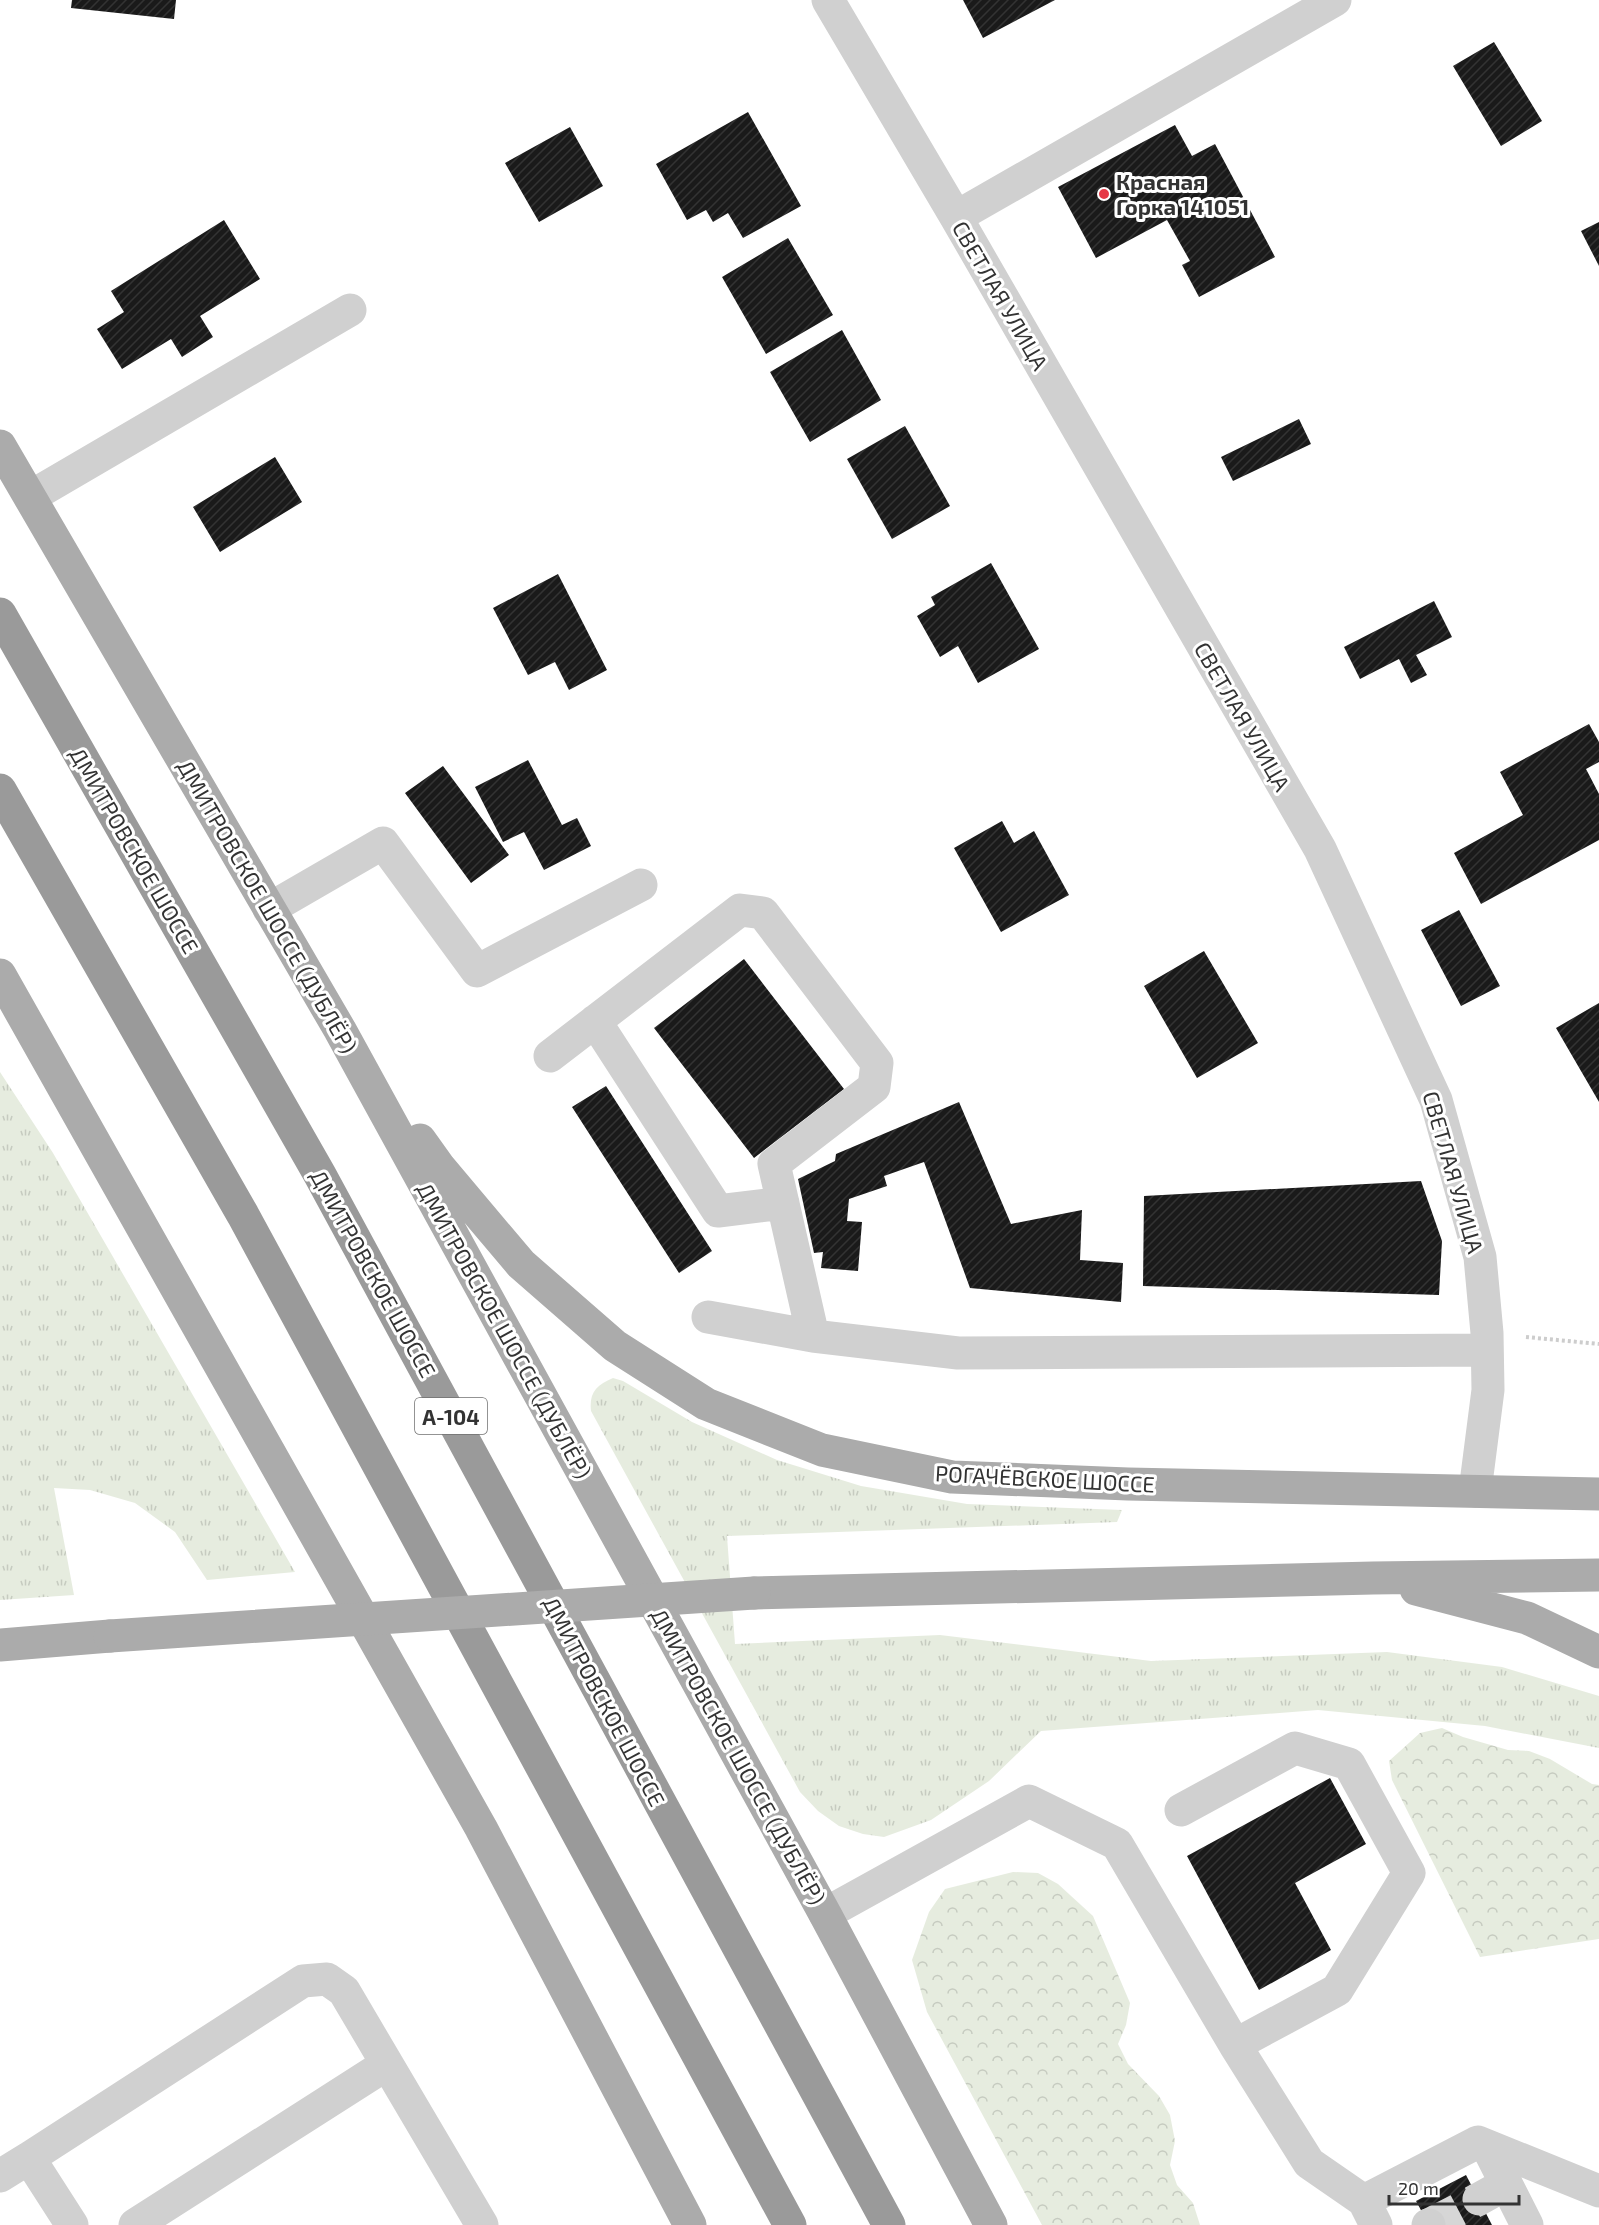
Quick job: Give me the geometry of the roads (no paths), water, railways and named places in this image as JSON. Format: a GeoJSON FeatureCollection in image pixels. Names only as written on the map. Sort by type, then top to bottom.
{"type":"FeatureCollection","features":[{"type":"Feature","properties":{"kind":"highway","name":"ДМИТРОВСКОЕ ШОССЕ"},"geometry":{"type":"LineString","coordinates":[[0,614],[320,1175],[889,2225]]}},
{"type":"Feature","properties":{"kind":"highway"},"geometry":{"type":"LineString","coordinates":[[0,790],[243,1215],[790,2225]]}},
{"type":"Feature","properties":{"kind":"main road","name":"ДМИТРОВСКОЕ ШОССЕ (ДУБЛЁР)"},"geometry":{"type":"LineString","coordinates":[[0,446],[340,1030],[825,1914],[991,2225]]}},
{"type":"Feature","properties":{"kind":"main road"},"geometry":{"type":"LineString","coordinates":[[0,975],[481,1828],[690,2225]]}},
{"type":"Feature","properties":{"kind":"main road"},"geometry":{"type":"LineString","coordinates":[[0,1011],[51,1064]]}},
{"type":"Feature","properties":{"kind":"main road","name":"РОГАЧЁВСКОЕ ШОССЕ"},"geometry":{"type":"LineString","coordinates":[[340,1030],[440,1168],[521,1264],[615,1346],[706,1404],[822,1450],[952,1477],[1128,1484],[1599,1494]]}},
{"type":"Feature","properties":{"kind":"main road"},"geometry":{"type":"LineString","coordinates":[[0,1645],[754,1593],[1373,1578],[1599,1575]]}},
{"type":"Feature","properties":{"kind":"main road"},"geometry":{"type":"LineString","coordinates":[[1373,1578],[1527,1618],[1599,1652]]}},
{"type":"Feature","properties":{"kind":"street","name":"СВЕТЛАЯ УЛИЦА"},"geometry":{"type":"LineString","coordinates":[[828,0],[956,217],[1320,849],[1436,1100],[1480,1257],[1487,1341],[1488,1390],[1475,1491]]}},
{"type":"Feature","properties":{"kind":"street"},"geometry":{"type":"LineString","coordinates":[[956,217],[1335,0]]}},
{"type":"Feature","properties":{"kind":"street"},"geometry":{"type":"LineString","coordinates":[[30,497],[350,310]]}},
{"type":"Feature","properties":{"kind":"street"},"geometry":{"type":"LineString","coordinates":[[269,909],[383,843],[477,971],[641,885]]}},
{"type":"Feature","properties":{"kind":"street"},"geometry":{"type":"LineString","coordinates":[[550,1056],[740,910],[763,914],[877,1063],[874,1087],[774,1164],[813,1336]]}},
{"type":"Feature","properties":{"kind":"street"},"geometry":{"type":"LineString","coordinates":[[595,1021],[718,1211],[783,1203]]}},
{"type":"Feature","properties":{"kind":"street"},"geometry":{"type":"LineString","coordinates":[[708,1317],[813,1336],[958,1353],[1487,1341]]}},
{"type":"Feature","properties":{"kind":"street"},"geometry":{"type":"LineString","coordinates":[[1181,1810],[1295,1748],[1349,1764],[1409,1873],[1337,1990],[1235,2045]]}},
{"type":"Feature","properties":{"kind":"street"},"geometry":{"type":"LineString","coordinates":[[825,1914],[1029,1801],[1117,1844],[1235,2045],[1309,2163],[1370,2213],[1478,2142],[1599,2191]]}},
{"type":"Feature","properties":{"kind":"street"},"geometry":{"type":"LineString","coordinates":[[0,2176],[303,1981],[327,1980],[344,1991],[482,2225]]}},
{"type":"Feature","properties":{"kind":"street"},"geometry":{"type":"LineString","coordinates":[[135,2225],[387,2064]]}},
{"type":"Feature","properties":{"kind":"street"},"geometry":{"type":"LineString","coordinates":[[1487,2145],[1492,2192],[1517,2222]]}},
{"type":"Feature","properties":{"kind":"street"},"geometry":{"type":"LineString","coordinates":[[29,2158],[72,2225]]}},
{"type":"Feature","properties":{"kind":"tunnel"},"geometry":{"type":"LineString","coordinates":[[1429,2225],[1479,2199]]}},
{"type":"Feature","properties":{"kind":"place","name":"Красная Горка 141051"},"geometry":{"type":"Point","coordinates":[1104,194]}}]}
